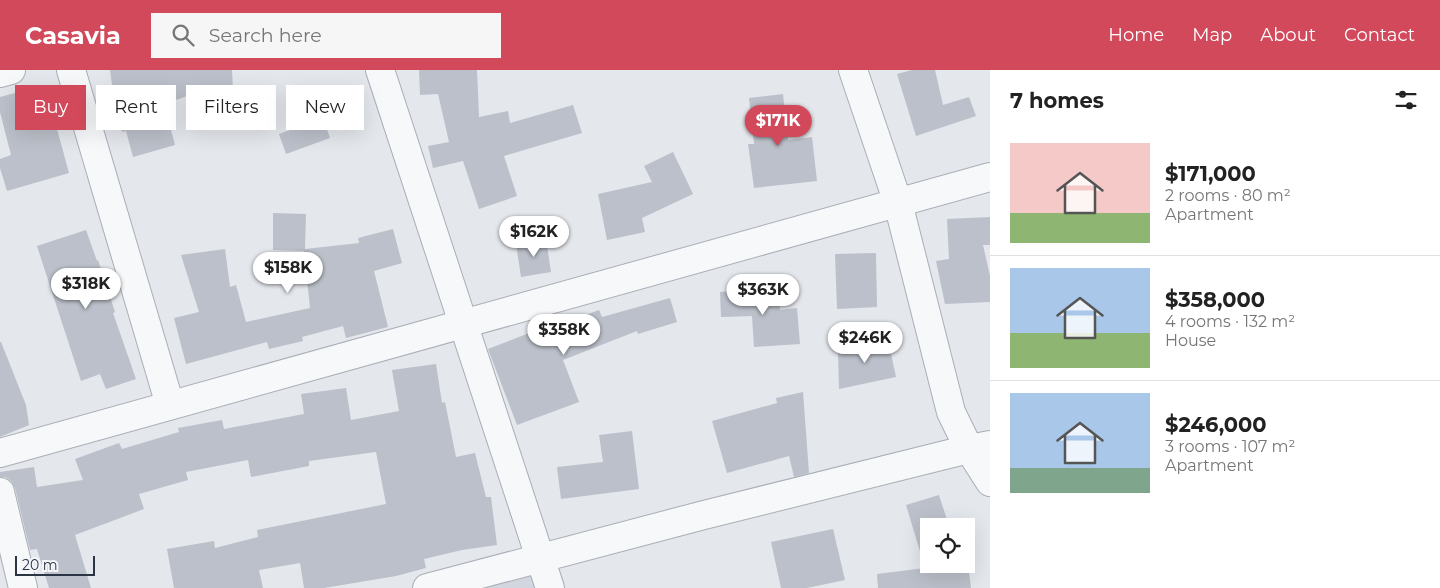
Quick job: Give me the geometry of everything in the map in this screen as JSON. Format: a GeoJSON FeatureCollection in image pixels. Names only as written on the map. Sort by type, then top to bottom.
{"type":"FeatureCollection","features":[{"type":"Feature","properties":{"kind":"street"},"geometry":{"type":"LineString","coordinates":[[0,74],[11,70]]}},
{"type":"Feature","properties":{"kind":"street"},"geometry":{"type":"LineString","coordinates":[[71,70],[170,405]]}},
{"type":"Feature","properties":{"kind":"street"},"geometry":{"type":"LineString","coordinates":[[380,70],[550,588]]}},
{"type":"Feature","properties":{"kind":"street"},"geometry":{"type":"LineString","coordinates":[[854,70],[898,203],[951,412],[979,447],[990,482]]}},
{"type":"Feature","properties":{"kind":"street"},"geometry":{"type":"LineString","coordinates":[[0,453],[990,177]]}},
{"type":"Feature","properties":{"kind":"street"},"geometry":{"type":"LineString","coordinates":[[427,588],[979,447]]}},
{"type":"Feature","properties":{"kind":"street"},"geometry":{"type":"LineString","coordinates":[[0,492],[23,588]]}},
{"type":"Feature","properties":{"kind":"shaded area"},"geometry":{"type":"Polygon","coordinates":[[[534,568],[540,588],[458,588],[534,568]]]}},
{"type":"Feature","properties":{"kind":"building"},"geometry":{"type":"Polygon","coordinates":[[[110,70],[232,70],[233,85],[186,85],[186,96],[176,100],[176,85],[112,85],[110,70]]]}},
{"type":"Feature","properties":{"kind":"building"},"geometry":{"type":"Polygon","coordinates":[[[419,70],[477,70],[479,117],[508,111],[510,123],[573,105],[582,133],[504,156],[517,196],[479,209],[463,161],[433,168],[428,146],[449,142],[438,94],[420,95],[419,70]]]}},
{"type":"Feature","properties":{"kind":"building"},"geometry":{"type":"Polygon","coordinates":[[[912,70],[935,70],[943,105],[969,97],[976,116],[916,136],[897,74],[912,70]]]}},
{"type":"Feature","properties":{"kind":"building"},"geometry":{"type":"Polygon","coordinates":[[[15,93],[15,130],[57,130],[69,173],[7,191],[0,168],[0,159],[11,155],[0,112],[0,97],[15,93]]]}},
{"type":"Feature","properties":{"kind":"building"},"geometry":{"type":"Polygon","coordinates":[[[783,94],[788,140],[812,137],[817,181],[754,188],[748,144],[754,144],[749,98],[783,94]]]}},
{"type":"Feature","properties":{"kind":"building"},"geometry":{"type":"Polygon","coordinates":[[[122,130],[171,130],[175,145],[133,157],[126,131],[122,132],[122,130]]]}},
{"type":"Feature","properties":{"kind":"building"},"geometry":{"type":"Polygon","coordinates":[[[290,130],[327,130],[330,138],[286,154],[279,134],[290,130]]]}},
{"type":"Feature","properties":{"kind":"building"},"geometry":{"type":"Polygon","coordinates":[[[673,152],[693,194],[642,218],[645,232],[607,240],[598,194],[652,182],[644,166],[673,152]]]}},
{"type":"Feature","properties":{"kind":"building"},"geometry":{"type":"Polygon","coordinates":[[[273,213],[306,214],[305,249],[359,243],[358,238],[393,229],[402,263],[374,271],[388,327],[346,338],[343,326],[302,337],[303,341],[269,349],[267,342],[186,364],[174,318],[199,312],[181,255],[225,249],[230,287],[236,285],[246,322],[310,308],[304,251],[273,250],[273,213]]]}},
{"type":"Feature","properties":{"kind":"building"},"geometry":{"type":"Polygon","coordinates":[[[990,217],[990,245],[983,245],[990,276],[990,302],[945,304],[936,261],[949,259],[947,219],[990,217]]]}},
{"type":"Feature","properties":{"kind":"building"},"geometry":{"type":"Polygon","coordinates":[[[86,230],[98,260],[115,312],[113,313],[136,379],[106,389],[100,374],[81,381],[37,246],[86,230]]]}},
{"type":"Feature","properties":{"kind":"building"},"geometry":{"type":"Polygon","coordinates":[[[546,239],[551,272],[521,277],[516,244],[546,239]]]}},
{"type":"Feature","properties":{"kind":"building"},"geometry":{"type":"Polygon","coordinates":[[[876,253],[877,307],[837,309],[835,254],[876,253]]]}},
{"type":"Feature","properties":{"kind":"building"},"geometry":{"type":"Polygon","coordinates":[[[778,288],[780,310],[797,308],[800,344],[754,347],[752,316],[721,317],[720,292],[778,288]]]}},
{"type":"Feature","properties":{"kind":"building"},"geometry":{"type":"Polygon","coordinates":[[[670,298],[677,322],[638,334],[637,331],[563,360],[579,402],[517,425],[488,349],[550,325],[551,328],[599,310],[602,317],[670,298]]]}},
{"type":"Feature","properties":{"kind":"building"},"geometry":{"type":"Polygon","coordinates":[[[888,340],[896,377],[839,389],[838,350],[888,340]]]}},
{"type":"Feature","properties":{"kind":"building"},"geometry":{"type":"Polygon","coordinates":[[[0,342],[26,405],[29,425],[0,437],[0,342]]]}},
{"type":"Feature","properties":{"kind":"building"},"geometry":{"type":"Polygon","coordinates":[[[436,364],[442,403],[445,402],[456,457],[475,453],[486,497],[491,497],[497,545],[462,550],[424,559],[426,568],[396,576],[324,588],[304,588],[300,563],[259,570],[263,588],[174,588],[167,549],[214,541],[215,548],[258,537],[257,530],[386,504],[376,452],[309,461],[309,466],[251,477],[248,460],[186,472],[188,480],[139,494],[144,509],[75,535],[91,588],[49,588],[37,549],[30,550],[15,488],[11,481],[5,477],[0,477],[0,472],[34,467],[37,487],[83,480],[75,459],[119,443],[122,449],[179,432],[178,428],[222,420],[224,429],[304,414],[301,394],[346,388],[351,420],[399,411],[392,370],[436,364]]]}},
{"type":"Feature","properties":{"kind":"building"},"geometry":{"type":"Polygon","coordinates":[[[803,392],[809,473],[794,477],[789,456],[727,473],[712,421],[777,403],[776,398],[803,392]]]}},
{"type":"Feature","properties":{"kind":"building"},"geometry":{"type":"Polygon","coordinates":[[[632,431],[639,489],[561,499],[557,467],[603,462],[599,435],[632,431]]]}},
{"type":"Feature","properties":{"kind":"building"},"geometry":{"type":"Polygon","coordinates":[[[939,495],[946,518],[920,518],[920,551],[906,505],[939,495]]]}},
{"type":"Feature","properties":{"kind":"building"},"geometry":{"type":"Polygon","coordinates":[[[833,529],[845,580],[807,588],[781,588],[771,542],[833,529]]]}},
{"type":"Feature","properties":{"kind":"building"},"geometry":{"type":"Polygon","coordinates":[[[920,569],[920,573],[969,573],[971,588],[878,588],[877,574],[920,569]]]}}]}
